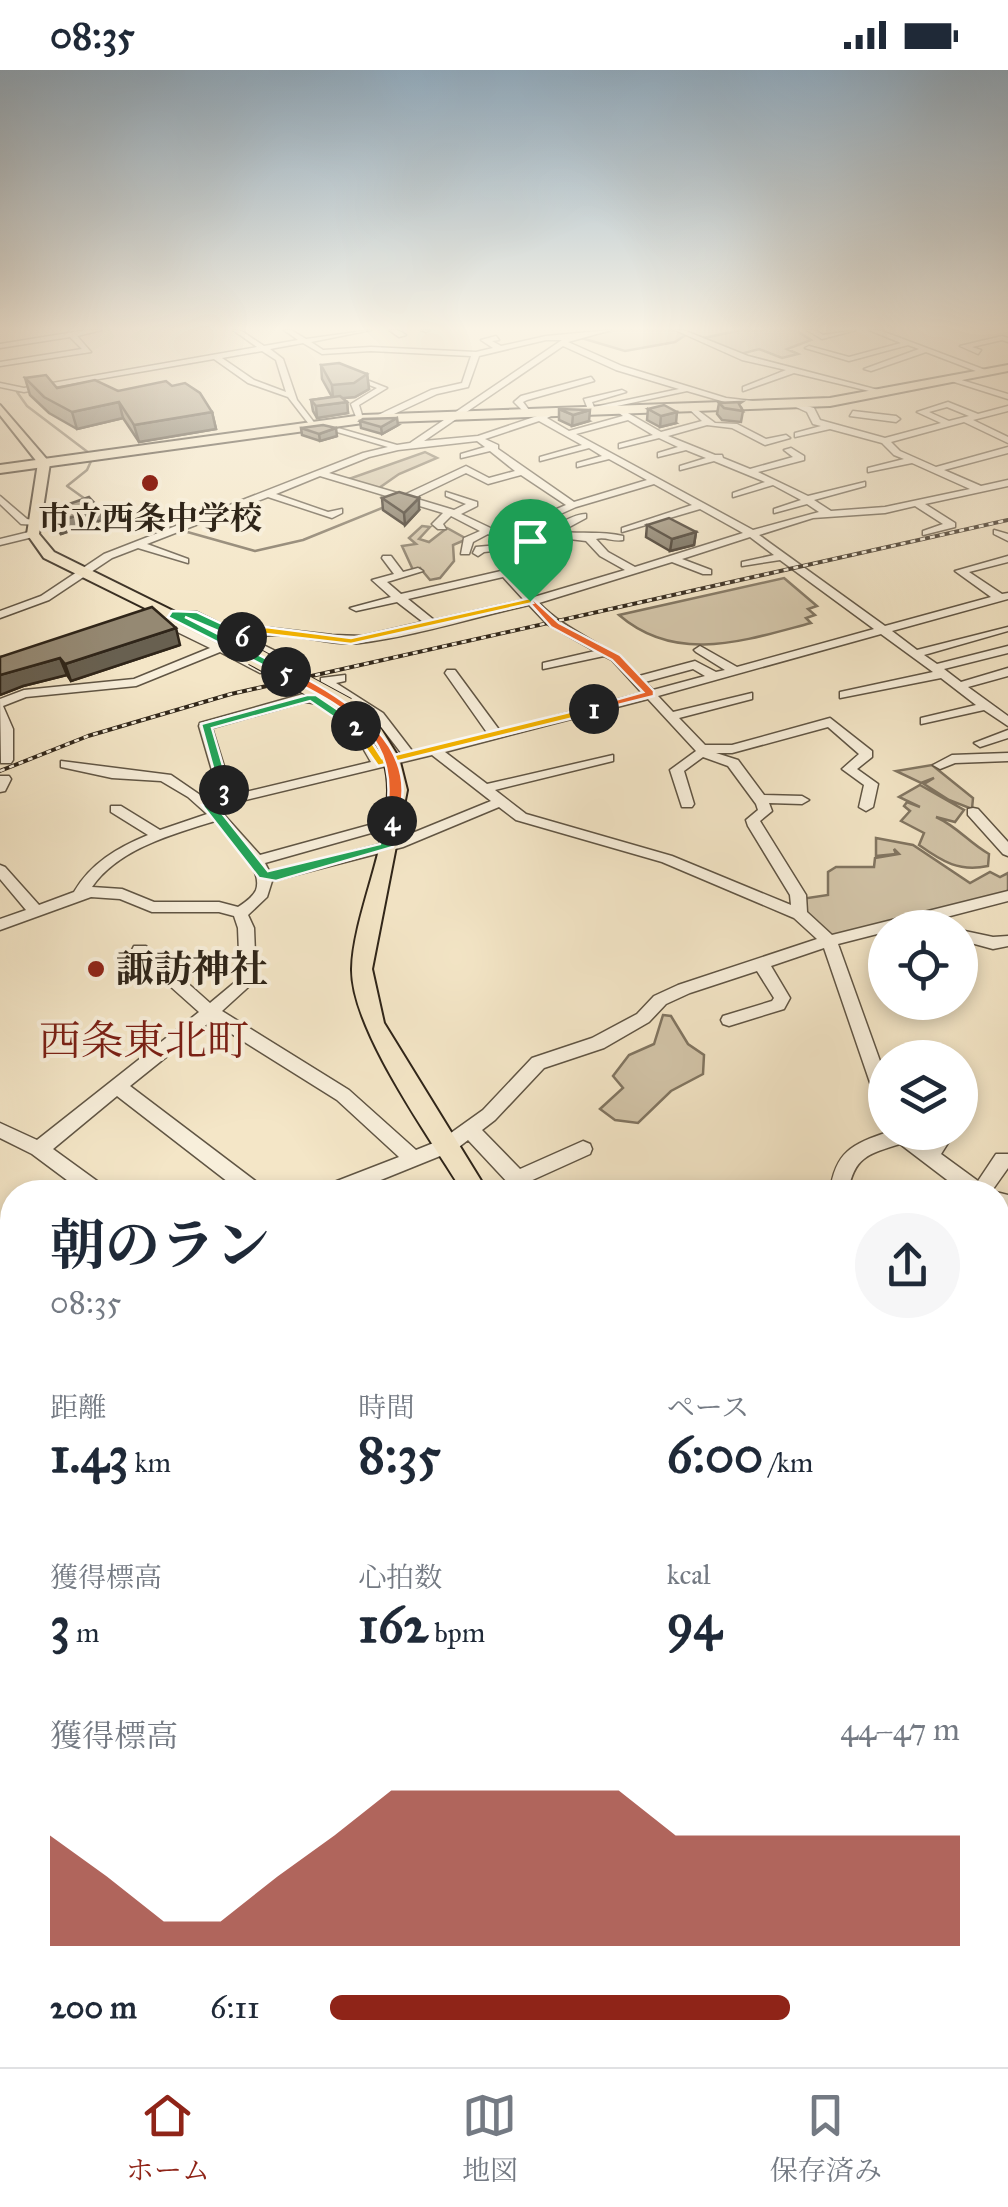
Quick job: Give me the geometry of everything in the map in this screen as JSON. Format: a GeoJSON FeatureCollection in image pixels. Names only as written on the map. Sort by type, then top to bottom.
{"type":"FeatureCollection","features":[{"type":"Feature","properties":{"kind":"highway"},"geometry":{"type":"LineString","coordinates":[[0,468],[332,423]]}},
{"type":"Feature","properties":{"kind":"main road"},"geometry":{"type":"LineString","coordinates":[[11,423],[44,463],[33,529],[48,555],[172,614],[347,706],[373,729],[393,759],[398,790],[362,968],[374,1024],[469,1180]]}},
{"type":"Feature","properties":{"kind":"street"},"geometry":{"type":"LineString","coordinates":[[316,425],[404,447],[442,423]]}},
{"type":"Feature","properties":{"kind":"street"},"geometry":{"type":"LineString","coordinates":[[0,615],[45,598],[108,556],[366,455],[478,438],[513,423]]}},
{"type":"Feature","properties":{"kind":"street"},"geometry":{"type":"LineString","coordinates":[[549,423],[749,532],[1008,722]]}},
{"type":"Feature","properties":{"kind":"street"},"geometry":{"type":"LineString","coordinates":[[532,450],[600,423]]}},
{"type":"Feature","properties":{"kind":"street"},"geometry":{"type":"LineString","coordinates":[[642,423],[791,490],[828,513]]}},
{"type":"Feature","properties":{"kind":"street"},"geometry":{"type":"LineString","coordinates":[[622,446],[703,423]]}},
{"type":"Feature","properties":{"kind":"street"},"geometry":{"type":"LineString","coordinates":[[712,423],[743,430],[765,442],[786,438]]}},
{"type":"Feature","properties":{"kind":"street"},"geometry":{"type":"LineString","coordinates":[[820,423],[885,441],[912,460],[980,489]]}},
{"type":"Feature","properties":{"kind":"street"},"geometry":{"type":"LineString","coordinates":[[798,435],[839,423]]}},
{"type":"Feature","properties":{"kind":"street"},"geometry":{"type":"LineString","coordinates":[[885,441],[952,423]]}},
{"type":"Feature","properties":{"kind":"street"},"geometry":{"type":"LineString","coordinates":[[922,431],[934,436],[968,423]]}},
{"type":"Feature","properties":{"kind":"street"},"geometry":{"type":"LineString","coordinates":[[985,423],[1008,440]]}},
{"type":"Feature","properties":{"kind":"street"},"geometry":{"type":"LineString","coordinates":[[743,430],[760,426]]}},
{"type":"Feature","properties":{"kind":"street"},"geometry":{"type":"LineString","coordinates":[[478,438],[573,504]]}},
{"type":"Feature","properties":{"kind":"street"},"geometry":{"type":"LineString","coordinates":[[438,444],[466,458],[495,447]]}},
{"type":"Feature","properties":{"kind":"street"},"geometry":{"type":"LineString","coordinates":[[543,460],[590,444]]}},
{"type":"Feature","properties":{"kind":"street"},"geometry":{"type":"LineString","coordinates":[[661,454],[692,444]]}},
{"type":"Feature","properties":{"kind":"street"},"geometry":{"type":"LineString","coordinates":[[788,450],[818,465]]}},
{"type":"Feature","properties":{"kind":"street"},"geometry":{"type":"LineString","coordinates":[[934,470],[1008,450]]}},
{"type":"Feature","properties":{"kind":"street"},"geometry":{"type":"LineString","coordinates":[[580,466],[610,456]]}},
{"type":"Feature","properties":{"kind":"street"},"geometry":{"type":"LineString","coordinates":[[684,468],[720,457]]}},
{"type":"Feature","properties":{"kind":"street"},"geometry":{"type":"LineString","coordinates":[[752,472],[802,458]]}},
{"type":"Feature","properties":{"kind":"street"},"geometry":{"type":"LineString","coordinates":[[871,470],[912,460]]}},
{"type":"Feature","properties":{"kind":"street"},"geometry":{"type":"LineString","coordinates":[[404,499],[466,469],[488,481],[522,472]]}},
{"type":"Feature","properties":{"kind":"street"},"geometry":{"type":"LineString","coordinates":[[323,474],[451,513],[493,534],[510,553]]}},
{"type":"Feature","properties":{"kind":"street"},"geometry":{"type":"LineString","coordinates":[[791,490],[841,477]]}},
{"type":"Feature","properties":{"kind":"street"},"geometry":{"type":"LineString","coordinates":[[534,533],[530,524],[573,504],[654,481]]}},
{"type":"Feature","properties":{"kind":"street"},"geometry":{"type":"LineString","coordinates":[[736,495],[772,482]]}},
{"type":"Feature","properties":{"kind":"street"},"geometry":{"type":"LineString","coordinates":[[242,638],[266,630],[351,641],[530,601],[749,532],[828,513],[885,510],[1008,483]]}},
{"type":"Feature","properties":{"kind":"street"},"geometry":{"type":"LineString","coordinates":[[777,512],[862,484]]}},
{"type":"Feature","properties":{"kind":"street"},"geometry":{"type":"LineString","coordinates":[[271,494],[329,516],[339,512]]}},
{"type":"Feature","properties":{"kind":"street"},"geometry":{"type":"LineString","coordinates":[[442,527],[437,524],[451,513],[474,504],[449,494]]}},
{"type":"Feature","properties":{"kind":"street"},"geometry":{"type":"LineString","coordinates":[[0,499],[33,529]]}},
{"type":"Feature","properties":{"kind":"street"},"geometry":{"type":"LineString","coordinates":[[916,503],[952,525],[928,533]]}},
{"type":"Feature","properties":{"kind":"street"},"geometry":{"type":"LineString","coordinates":[[465,552],[468,540],[493,534],[550,533],[589,538],[622,534],[699,506]]}},
{"type":"Feature","properties":{"kind":"street"},"geometry":{"type":"LineString","coordinates":[[550,533],[584,516]]}},
{"type":"Feature","properties":{"kind":"street"},"geometry":{"type":"LineString","coordinates":[[0,542],[33,529]]}},
{"type":"Feature","properties":{"kind":"street"},"geometry":{"type":"LineString","coordinates":[[1008,530],[998,532],[1008,538]]}},
{"type":"Feature","properties":{"kind":"street"},"geometry":{"type":"LineString","coordinates":[[589,538],[604,554],[633,570]]}},
{"type":"Feature","properties":{"kind":"street"},"geometry":{"type":"LineString","coordinates":[[137,544],[184,561]]}},
{"type":"Feature","properties":{"kind":"street"},"geometry":{"type":"LineString","coordinates":[[483,555],[510,553]]}},
{"type":"Feature","properties":{"kind":"street"},"geometry":{"type":"LineString","coordinates":[[505,573],[510,553]]}},
{"type":"Feature","properties":{"kind":"street"},"geometry":{"type":"LineString","coordinates":[[746,564],[784,556]]}},
{"type":"Feature","properties":{"kind":"street"},"geometry":{"type":"LineString","coordinates":[[386,558],[400,575]]}},
{"type":"Feature","properties":{"kind":"street"},"geometry":{"type":"LineString","coordinates":[[671,558],[707,572]]}},
{"type":"Feature","properties":{"kind":"street"},"geometry":{"type":"LineString","coordinates":[[1008,559],[960,572],[999,598],[1008,610]]}},
{"type":"Feature","properties":{"kind":"street"},"geometry":{"type":"LineString","coordinates":[[361,587],[418,571]]}},
{"type":"Feature","properties":{"kind":"street"},"geometry":{"type":"LineString","coordinates":[[464,572],[482,578]]}},
{"type":"Feature","properties":{"kind":"street"},"geometry":{"type":"LineString","coordinates":[[356,608],[505,573]]}},
{"type":"Feature","properties":{"kind":"street"},"geometry":{"type":"LineString","coordinates":[[505,573],[555,625],[606,652],[638,680],[702,750],[733,762],[740,777],[761,800],[765,811],[753,820],[798,895],[799,914]]}},
{"type":"Feature","properties":{"kind":"street"},"geometry":{"type":"LineString","coordinates":[[378,581],[432,624]]}},
{"type":"Feature","properties":{"kind":"street"},"geometry":{"type":"LineString","coordinates":[[81,894],[94,873],[228,800],[496,735],[999,598]]}},
{"type":"Feature","properties":{"kind":"street"},"geometry":{"type":"LineString","coordinates":[[280,678],[259,662],[171,625],[172,614],[193,614],[302,669]]}},
{"type":"Feature","properties":{"kind":"street"},"geometry":{"type":"LineString","coordinates":[[915,654],[1004,629]]}},
{"type":"Feature","properties":{"kind":"street"},"geometry":{"type":"LineString","coordinates":[[6,760],[7,729],[0,706],[24,694],[136,682],[220,648]]}},
{"type":"Feature","properties":{"kind":"street"},"geometry":{"type":"LineString","coordinates":[[844,694],[940,671],[1008,649]]}},
{"type":"Feature","properties":{"kind":"street"},"geometry":{"type":"LineString","coordinates":[[700,650],[734,670]]}},
{"type":"Feature","properties":{"kind":"street"},"geometry":{"type":"LineString","coordinates":[[546,666],[606,652]]}},
{"type":"Feature","properties":{"kind":"street"},"geometry":{"type":"LineString","coordinates":[[259,662],[284,659]]}},
{"type":"Feature","properties":{"kind":"street"},"geometry":{"type":"LineString","coordinates":[[638,680],[695,665],[714,676]]}},
{"type":"Feature","properties":{"kind":"street"},"geometry":{"type":"LineString","coordinates":[[960,686],[1008,672]]}},
{"type":"Feature","properties":{"kind":"street"},"geometry":{"type":"LineString","coordinates":[[451,673],[496,735]]}},
{"type":"Feature","properties":{"kind":"street"},"geometry":{"type":"LineString","coordinates":[[228,800],[205,726],[315,698],[338,683],[379,716],[393,759]]}},
{"type":"Feature","properties":{"kind":"street"},"geometry":{"type":"LineString","coordinates":[[671,716],[748,696]]}},
{"type":"Feature","properties":{"kind":"street"},"geometry":{"type":"LineString","coordinates":[[315,698],[393,759]]}},
{"type":"Feature","properties":{"kind":"street"},"geometry":{"type":"LineString","coordinates":[[925,721],[1008,704]]}},
{"type":"Feature","properties":{"kind":"street"},"geometry":{"type":"LineString","coordinates":[[688,804],[677,770],[702,750],[732,749],[830,722],[867,754],[849,769],[872,787],[866,807]]}},
{"type":"Feature","properties":{"kind":"street"},"geometry":{"type":"LineString","coordinates":[[980,743],[1008,734]]}},
{"type":"Feature","properties":{"kind":"street"},"geometry":{"type":"LineString","coordinates":[[434,750],[521,817],[575,836],[667,859],[799,914],[829,942],[868,1052]]}},
{"type":"Feature","properties":{"kind":"street"},"geometry":{"type":"LineString","coordinates":[[937,762],[1008,757]]}},
{"type":"Feature","properties":{"kind":"street"},"geometry":{"type":"LineString","coordinates":[[484,789],[608,758]]}},
{"type":"Feature","properties":{"kind":"street"},"geometry":{"type":"LineString","coordinates":[[66,764],[169,779],[213,810],[260,868],[276,876],[386,847],[500,802]]}},
{"type":"Feature","properties":{"kind":"street"},"geometry":{"type":"LineString","coordinates":[[761,800],[802,800]]}},
{"type":"Feature","properties":{"kind":"street"},"geometry":{"type":"LineString","coordinates":[[116,809],[158,836]]}},
{"type":"Feature","properties":{"kind":"street"},"geometry":{"type":"LineString","coordinates":[[974,812],[1008,851]]}},
{"type":"Feature","properties":{"kind":"street"},"geometry":{"type":"LineString","coordinates":[[260,868],[392,822]]}},
{"type":"Feature","properties":{"kind":"street"},"geometry":{"type":"LineString","coordinates":[[0,925],[81,894],[122,894],[163,908],[220,908],[240,913],[265,888],[260,868]]}},
{"type":"Feature","properties":{"kind":"street"},"geometry":{"type":"LineString","coordinates":[[0,870],[38,912]]}},
{"type":"Feature","properties":{"kind":"street"},"geometry":{"type":"LineString","coordinates":[[953,910],[1008,896]]}},
{"type":"Feature","properties":{"kind":"street"},"geometry":{"type":"LineString","coordinates":[[39,1149],[248,980],[246,928],[240,913]]}},
{"type":"Feature","properties":{"kind":"street"},"geometry":{"type":"LineString","coordinates":[[360,1180],[448,1145],[489,1115],[538,1063],[598,1042],[643,1018],[660,1000],[684,988],[868,932]]}},
{"type":"Feature","properties":{"kind":"street"},"geometry":{"type":"LineString","coordinates":[[978,938],[1008,942]]}},
{"type":"Feature","properties":{"kind":"street"},"geometry":{"type":"LineString","coordinates":[[140,950],[210,1012],[343,1095],[414,1158]]}},
{"type":"Feature","properties":{"kind":"street"},"geometry":{"type":"LineString","coordinates":[[729,1020],[778,1005],[782,998],[761,964]]}},
{"type":"Feature","properties":{"kind":"street"},"geometry":{"type":"LineString","coordinates":[[118,1087],[239,1180]]}},
{"type":"Feature","properties":{"kind":"street"},"geometry":{"type":"LineString","coordinates":[[469,1129],[517,1180],[584,1149]]}},
{"type":"Feature","properties":{"kind":"street"},"geometry":{"type":"LineString","coordinates":[[0,1130],[39,1149],[80,1180]]}},
{"type":"Feature","properties":{"kind":"street"},"geometry":{"type":"LineString","coordinates":[[842,1180],[847,1162],[868,1146]]}},
{"type":"Feature","properties":{"kind":"street"},"geometry":{"type":"LineString","coordinates":[[920,1150],[962,1180]]}},
{"type":"Feature","properties":{"kind":"street"},"geometry":{"type":"LineString","coordinates":[[929,1156],[933,1150]]}},
{"type":"Feature","properties":{"kind":"street"},"geometry":{"type":"LineString","coordinates":[[988,1180],[1003,1160]]}},
{"type":"Feature","properties":{"kind":"shaded area"},"geometry":{"type":"Polygon","coordinates":[[[425,452],[437,458],[399,474],[376,490],[346,480],[425,452]]]}},
{"type":"Feature","properties":{"kind":"shaded area"},"geometry":{"type":"Polygon","coordinates":[[[422,526],[430,527],[419,539],[429,542],[447,528],[467,539],[453,545],[454,561],[440,578],[430,580],[420,568],[413,570],[402,546],[416,544],[409,538],[422,526]]]}},
{"type":"Feature","properties":{"kind":"shaded area"},"geometry":{"type":"Polygon","coordinates":[[[784,578],[817,606],[808,609],[815,615],[806,618],[811,623],[737,641],[688,644],[664,640],[619,615],[784,578]]]}},
{"type":"Feature","properties":{"kind":"shaded area"},"geometry":{"type":"Polygon","coordinates":[[[932,765],[973,798],[972,809],[924,784],[934,778],[921,783],[896,771],[932,765]]]}},
{"type":"Feature","properties":{"kind":"shaded area"},"geometry":{"type":"Polygon","coordinates":[[[920,785],[964,810],[955,822],[936,817],[989,854],[988,866],[968,868],[952,864],[919,845],[924,833],[901,821],[910,811],[904,806],[907,802],[920,807],[899,797],[920,785]]]}},
{"type":"Feature","properties":{"kind":"shaded area"},"geometry":{"type":"Polygon","coordinates":[[[876,838],[913,845],[970,883],[990,872],[1000,877],[1008,873],[1008,894],[942,910],[868,910],[868,928],[830,937],[804,913],[801,899],[828,895],[828,872],[836,867],[874,867],[875,858],[899,854],[894,849],[896,854],[876,856],[876,838]]]}},
{"type":"Feature","properties":{"kind":"shaded area"},"geometry":{"type":"Polygon","coordinates":[[[663,1015],[671,1016],[688,1044],[704,1055],[703,1074],[671,1091],[638,1123],[615,1120],[600,1109],[623,1088],[613,1076],[629,1055],[654,1044],[663,1015]]]}},
{"type":"Feature","properties":{"kind":"building"},"geometry":{"type":"Polygon","coordinates":[[[301,428],[336,428],[319,434],[301,428]]]}},
{"type":"Feature","properties":{"kind":"building"},"geometry":{"type":"Polygon","coordinates":[[[399,492],[419,498],[404,513],[382,498],[399,492]]]}},
{"type":"Feature","properties":{"kind":"building"},"geometry":{"type":"Polygon","coordinates":[[[89,497],[99,508],[57,522],[46,512],[89,497]]]}},
{"type":"Feature","properties":{"kind":"building"},"geometry":{"type":"Polygon","coordinates":[[[669,518],[696,532],[672,539],[647,525],[669,518]]]}},
{"type":"Feature","properties":{"kind":"building"},"geometry":{"type":"Polygon","coordinates":[[[152,607],[176,628],[65,664],[60,658],[0,675],[0,657],[152,607]]]}},
{"type":"Feature","properties":{"kind":"waterway"},"geometry":{"type":"LineString","coordinates":[[50,423],[89,453]]}},
{"type":"Feature","properties":{"kind":"waterway"},"geometry":{"type":"LineString","coordinates":[[88,501],[67,486],[87,470],[92,459]]}},
{"type":"Feature","properties":{"kind":"waterway"},"geometry":{"type":"LineString","coordinates":[[96,506],[120,522],[166,526],[255,551],[303,540],[387,506]]}},
{"type":"Feature","properties":{"kind":"railway"},"geometry":{"type":"LineString","coordinates":[[0,771],[88,736],[231,694],[1008,520]]}},
{"type":"Feature","properties":{"kind":"place","name":"市立西条中学校"},"geometry":{"type":"Point","coordinates":[150,483]}},
{"type":"Feature","properties":{"kind":"place","name":"諏訪神社"},"geometry":{"type":"Point","coordinates":[96,969]}},
{"type":"Feature","properties":{"kind":"district","name":"西条東北町"},"geometry":{"type":"Point","coordinates":[144,1040]}},
{"type":"Feature","properties":{"kind":"route"},"geometry":{"type":"LineString","coordinates":[[530,601],[351,641],[266,630],[242,638],[193,614],[172,614],[347,706],[373,729],[391,758],[398,790],[386,847],[276,876],[264,875],[208,805],[228,800],[205,726],[312,697],[360,730],[378,762],[391,758],[532,727],[650,694],[616,658],[555,625],[530,601]]}}]}
